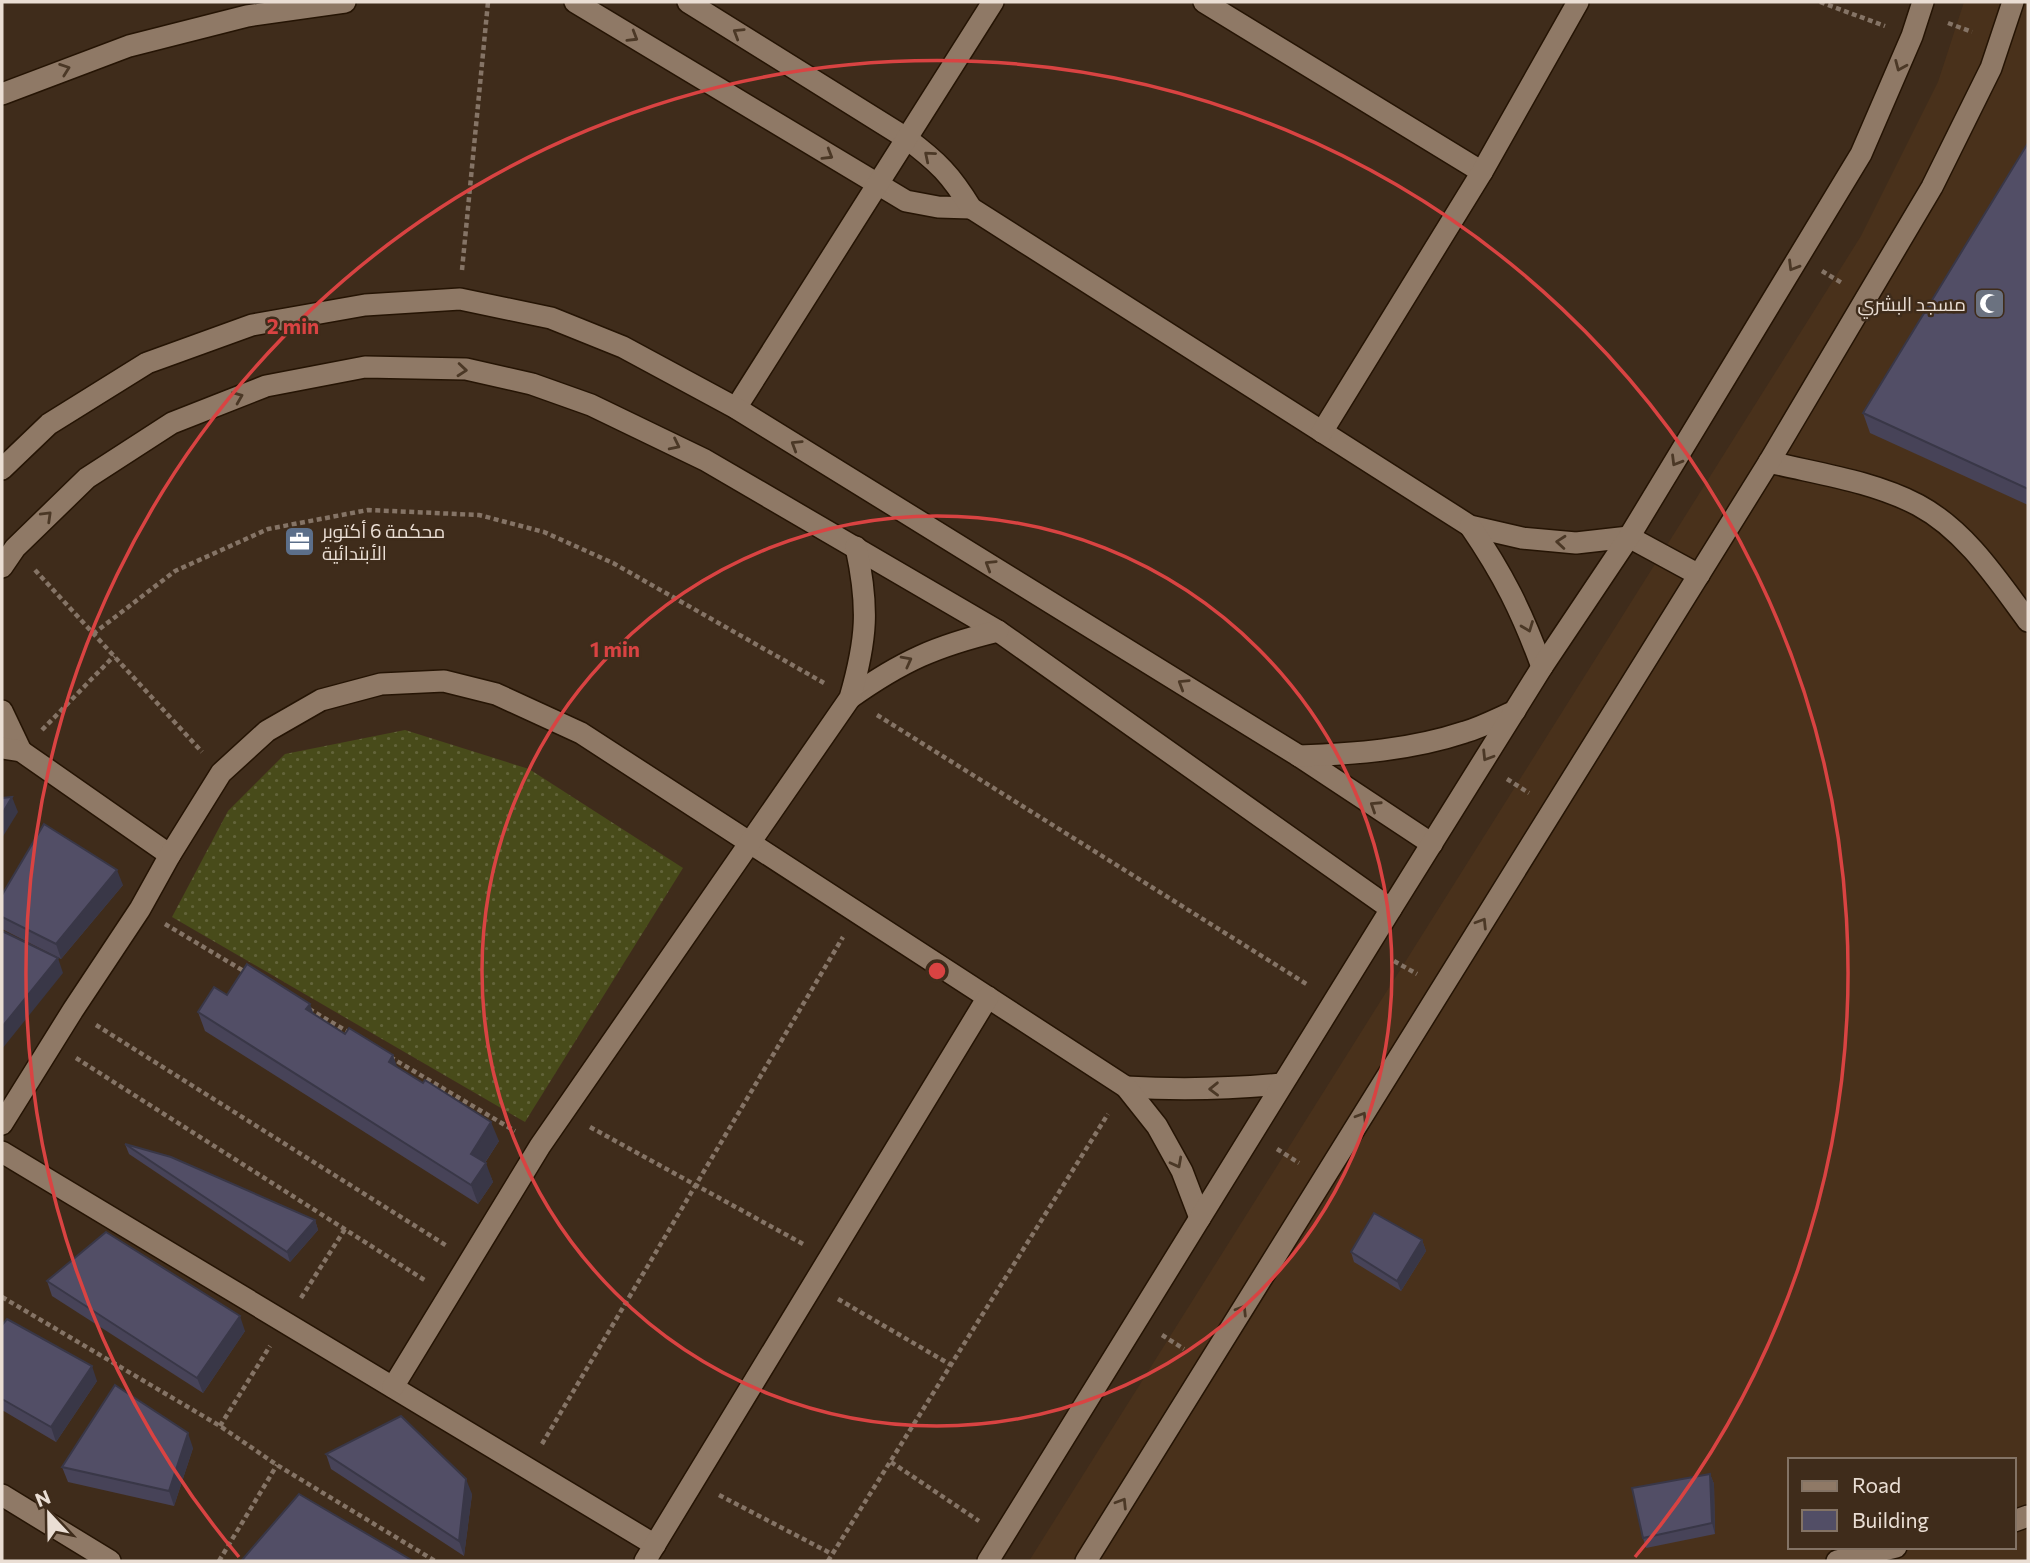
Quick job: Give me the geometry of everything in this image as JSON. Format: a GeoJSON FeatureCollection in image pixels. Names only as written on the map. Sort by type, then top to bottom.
{"type":"FeatureCollection","features":[{"type":"Feature","properties":{"kind":"street"},"geometry":{"type":"LineString","coordinates":[[2,94],[129,46],[247,16],[345,2]]}},
{"type":"Feature","properties":{"kind":"street"},"geometry":{"type":"LineString","coordinates":[[575,2],[906,201],[938,207],[971,208]]}},
{"type":"Feature","properties":{"kind":"street"},"geometry":{"type":"LineString","coordinates":[[688,2],[906,138],[932,157],[954,179],[971,208],[1470,526],[1522,538],[1576,543],[1629,537],[1699,575]]}},
{"type":"Feature","properties":{"kind":"street"},"geometry":{"type":"LineString","coordinates":[[736,408],[993,2]]}},
{"type":"Feature","properties":{"kind":"street"},"geometry":{"type":"LineString","coordinates":[[1204,2],[1482,172]]}},
{"type":"Feature","properties":{"kind":"street"},"geometry":{"type":"LineString","coordinates":[[1322,432],[1482,172],[1578,2]]}},
{"type":"Feature","properties":{"kind":"street"},"geometry":{"type":"LineString","coordinates":[[1086,1561],[1769,462],[1932,187],[1991,68],[2013,2]]}},
{"type":"Feature","properties":{"kind":"street"},"geometry":{"type":"LineString","coordinates":[[988,1561],[1542,667],[1629,537],[1861,154],[1912,36],[1921,7]]}},
{"type":"Feature","properties":{"kind":"street"},"geometry":{"type":"LineString","coordinates":[[2,469],[49,424],[147,363],[252,325],[365,305],[460,299],[551,318],[623,347],[736,408],[1299,756],[1432,844]]}},
{"type":"Feature","properties":{"kind":"street"},"geometry":{"type":"LineString","coordinates":[[2,567],[15,548],[87,478],[172,423],[266,386],[365,368],[466,369],[532,384],[592,405],[705,460],[998,631],[1391,909]]}},
{"type":"Feature","properties":{"kind":"street"},"geometry":{"type":"LineString","coordinates":[[1769,462],[1874,487],[1919,506],[1959,536],[1992,573],[2028,621]]}},
{"type":"Feature","properties":{"kind":"street"},"geometry":{"type":"LineString","coordinates":[[1470,526],[1500,570],[1524,617],[1542,667]]}},
{"type":"Feature","properties":{"kind":"street"},"geometry":{"type":"LineString","coordinates":[[850,698],[860,661],[865,623],[864,585],[856,547]]}},
{"type":"Feature","properties":{"kind":"street"},"geometry":{"type":"LineString","coordinates":[[393,1387],[540,1146],[850,698],[883,674],[919,655],[998,631]]}},
{"type":"Feature","properties":{"kind":"street"},"geometry":{"type":"LineString","coordinates":[[2,1124],[140,909],[221,773],[267,731],[321,701],[381,684],[443,681],[496,694],[581,733],[1126,1087],[1157,1126],[1182,1171],[1200,1218]]}},
{"type":"Feature","properties":{"kind":"street"},"geometry":{"type":"LineString","coordinates":[[1299,756],[1355,754],[1410,746],[1465,732],[1515,711]]}},
{"type":"Feature","properties":{"kind":"street"},"geometry":{"type":"LineString","coordinates":[[2,712],[12,749],[170,855]]}},
{"type":"Feature","properties":{"kind":"street"},"geometry":{"type":"LineString","coordinates":[[2,1152],[528,1468],[650,1553],[988,997]]}},
{"type":"Feature","properties":{"kind":"street"},"geometry":{"type":"LineString","coordinates":[[1126,1087],[1230,1089],[1282,1084]]}},
{"type":"Feature","properties":{"kind":"street"},"geometry":{"type":"LineString","coordinates":[[2,1495],[110,1561]]}},
{"type":"Feature","properties":{"kind":"street"},"geometry":{"type":"LineString","coordinates":[[1838,1561],[1888,1549]]}},
{"type":"Feature","properties":{"kind":"path"},"geometry":{"type":"LineString","coordinates":[[460,299],[488,2]]}},
{"type":"Feature","properties":{"kind":"path"},"geometry":{"type":"LineString","coordinates":[[1820,2],[1912,36]]}},
{"type":"Feature","properties":{"kind":"path"},"geometry":{"type":"LineString","coordinates":[[1921,7],[2000,41]]}},
{"type":"Feature","properties":{"kind":"path"},"geometry":{"type":"LineString","coordinates":[[1799,257],[1866,298]]}},
{"type":"Feature","properties":{"kind":"path"},"geometry":{"type":"LineString","coordinates":[[93,634],[175,571],[268,529],[369,510],[480,515],[544,532],[613,563],[850,698],[1334,1001]]}},
{"type":"Feature","properties":{"kind":"path"},"geometry":{"type":"LineString","coordinates":[[15,548],[221,773]]}},
{"type":"Feature","properties":{"kind":"path"},"geometry":{"type":"LineString","coordinates":[[12,749],[114,656]]}},
{"type":"Feature","properties":{"kind":"path"},"geometry":{"type":"LineString","coordinates":[[1482,764],[1553,809]]}},
{"type":"Feature","properties":{"kind":"path"},"geometry":{"type":"LineString","coordinates":[[140,909],[258,979]]}},
{"type":"Feature","properties":{"kind":"path"},"geometry":{"type":"LineString","coordinates":[[528,1468],[858,912]]}},
{"type":"Feature","properties":{"kind":"path"},"geometry":{"type":"LineString","coordinates":[[1368,946],[1441,990]]}},
{"type":"Feature","properties":{"kind":"path"},"geometry":{"type":"LineString","coordinates":[[305,1007],[352,1035]]}},
{"type":"Feature","properties":{"kind":"path"},"geometry":{"type":"LineString","coordinates":[[73,1010],[471,1262]]}},
{"type":"Feature","properties":{"kind":"path"},"geometry":{"type":"LineString","coordinates":[[52,1043],[450,1296]]}},
{"type":"Feature","properties":{"kind":"path"},"geometry":{"type":"LineString","coordinates":[[387,1056],[540,1146]]}},
{"type":"Feature","properties":{"kind":"path"},"geometry":{"type":"LineString","coordinates":[[828,1561],[1126,1087]]}},
{"type":"Feature","properties":{"kind":"path"},"geometry":{"type":"LineString","coordinates":[[564,1113],[829,1258]]}},
{"type":"Feature","properties":{"kind":"path"},"geometry":{"type":"LineString","coordinates":[[1253,1132],[1323,1180]]}},
{"type":"Feature","properties":{"kind":"path"},"geometry":{"type":"LineString","coordinates":[[813,1284],[951,1364]]}},
{"type":"Feature","properties":{"kind":"path"},"geometry":{"type":"LineString","coordinates":[[2,1297],[220,1426],[277,1465],[435,1561]]}},
{"type":"Feature","properties":{"kind":"path"},"geometry":{"type":"LineString","coordinates":[[1138,1318],[1208,1365]]}},
{"type":"Feature","properties":{"kind":"path"},"geometry":{"type":"LineString","coordinates":[[891,1462],[1003,1537]]}},
{"type":"Feature","properties":{"kind":"path"},"geometry":{"type":"LineString","coordinates":[[219,1561],[277,1465]]}},
{"type":"Feature","properties":{"kind":"path"},"geometry":{"type":"LineString","coordinates":[[693,1481],[832,1554]]}},
{"type":"Feature","properties":{"kind":"shaded area"},"geometry":{"type":"Polygon","coordinates":[[[1964,2],[2028,2],[2028,1561],[1029,1561],[1861,236],[1938,82],[1964,2]]]}},
{"type":"Feature","properties":{"kind":"green space"},"geometry":{"type":"Polygon","coordinates":[[[405,730],[529,769],[683,868],[525,1122],[172,917],[228,811],[285,754],[405,730]]]}},
{"type":"Feature","properties":{"kind":"building","name":"مسجد البشري"},"geometry":{"type":"Polygon","coordinates":[[[2028,143],[2028,489],[1863,413],[2028,143]]]}},
{"type":"Feature","properties":{"kind":"building"},"geometry":{"type":"Polygon","coordinates":[[[12,797],[2,814],[2,798],[12,797]]]}},
{"type":"Feature","properties":{"kind":"building"},"geometry":{"type":"Polygon","coordinates":[[[44,824],[117,870],[56,944],[2,917],[2,895],[44,824]]]}},
{"type":"Feature","properties":{"kind":"building"},"geometry":{"type":"Polygon","coordinates":[[[2,931],[58,958],[2,1027],[2,931]]]}},
{"type":"Feature","properties":{"kind":"building"},"geometry":{"type":"Polygon","coordinates":[[[247,964],[310,1004],[306,1009],[345,1034],[349,1028],[393,1055],[389,1062],[423,1083],[425,1080],[491,1122],[471,1154],[486,1163],[471,1185],[198,1012],[214,987],[227,995],[247,964]]]}},
{"type":"Feature","properties":{"kind":"building"},"geometry":{"type":"Polygon","coordinates":[[[125,1144],[171,1157],[315,1220],[287,1252],[125,1144]]]}},
{"type":"Feature","properties":{"kind":"building"},"geometry":{"type":"Polygon","coordinates":[[[1374,1213],[1422,1240],[1397,1281],[1351,1252],[1374,1213]]]}},
{"type":"Feature","properties":{"kind":"building"},"geometry":{"type":"Polygon","coordinates":[[[106,1232],[240,1316],[197,1378],[47,1281],[106,1232]]]}},
{"type":"Feature","properties":{"kind":"building"},"geometry":{"type":"Polygon","coordinates":[[[7,1319],[92,1366],[51,1427],[2,1399],[2,1325],[7,1319]]]}},
{"type":"Feature","properties":{"kind":"building"},"geometry":{"type":"Polygon","coordinates":[[[115,1385],[188,1433],[169,1491],[62,1467],[115,1385]]]}},
{"type":"Feature","properties":{"kind":"building"},"geometry":{"type":"Polygon","coordinates":[[[401,1416],[466,1479],[459,1541],[326,1454],[401,1416]]]}},
{"type":"Feature","properties":{"kind":"building"},"geometry":{"type":"Polygon","coordinates":[[[1710,1474],[1712,1523],[1643,1538],[1632,1488],[1710,1474]]]}},
{"type":"Feature","properties":{"kind":"building"},"geometry":{"type":"Polygon","coordinates":[[[299,1494],[413,1561],[242,1560],[299,1494]]]}},
{"type":"Feature","properties":{"kind":"place","name":"مسجد البشري"},"geometry":{"type":"Point","coordinates":[1989,303]}},
{"type":"Feature","properties":{"kind":"place","name":"محكمة 6 أكتوبر الأبتدائية"},"geometry":{"type":"Point","coordinates":[299,541]}}]}
